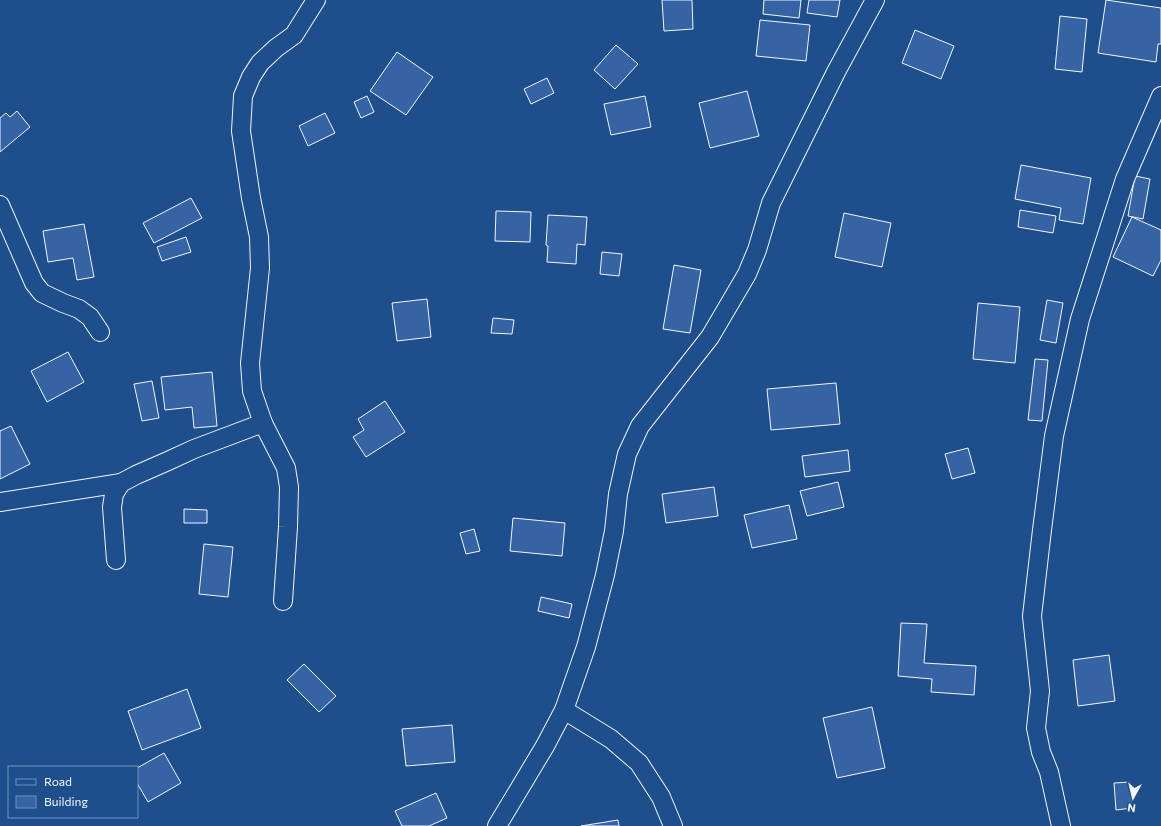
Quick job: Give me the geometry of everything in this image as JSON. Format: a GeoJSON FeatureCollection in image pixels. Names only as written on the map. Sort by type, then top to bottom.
{"type":"FeatureCollection","features":[{"type":"Feature","properties":{"kind":"street"},"geometry":{"type":"LineString","coordinates":[[283,601],[289,487],[286,468],[263,423],[252,391],[250,363],[260,268],[259,237],[251,198],[241,131],[243,96],[251,77],[260,63],[276,48],[294,35],[316,0]]}},
{"type":"Feature","properties":{"kind":"street"},"geometry":{"type":"LineString","coordinates":[[497,826],[545,746],[564,710],[586,647],[605,575],[614,531],[618,494],[628,454],[640,426],[710,337],[747,274],[757,250],[771,203],[836,72],[875,0]]}},
{"type":"Feature","properties":{"kind":"street"},"geometry":{"type":"LineString","coordinates":[[1061,826],[1050,772],[1041,752],[1036,728],[1040,691],[1032,616],[1054,436],[1083,312],[1125,179],[1161,96]]}},
{"type":"Feature","properties":{"kind":"street"},"geometry":{"type":"LineString","coordinates":[[0,205],[34,283],[42,293],[79,309],[90,317],[100,332]]}},
{"type":"Feature","properties":{"kind":"street"},"geometry":{"type":"LineString","coordinates":[[0,502],[121,483],[194,449],[263,423]]}},
{"type":"Feature","properties":{"kind":"street"},"geometry":{"type":"LineString","coordinates":[[116,560],[112,507],[114,494],[121,483]]}},
{"type":"Feature","properties":{"kind":"street"},"geometry":{"type":"LineString","coordinates":[[564,710],[611,739],[639,763],[661,797],[674,826]]}},
{"type":"Feature","properties":{"kind":"building"},"geometry":{"type":"Polygon","coordinates":[[[662,0],[692,0],[693,29],[664,31],[662,0]]]}},
{"type":"Feature","properties":{"kind":"building"},"geometry":{"type":"Polygon","coordinates":[[[764,0],[801,0],[799,18],[763,14],[764,0]]]}},
{"type":"Feature","properties":{"kind":"building"},"geometry":{"type":"Polygon","coordinates":[[[809,0],[840,0],[837,17],[807,13],[809,0]]]}},
{"type":"Feature","properties":{"kind":"building"},"geometry":{"type":"Polygon","coordinates":[[[1106,0],[1161,8],[1161,44],[1158,44],[1156,62],[1098,53],[1106,0]]]}},
{"type":"Feature","properties":{"kind":"building"},"geometry":{"type":"Polygon","coordinates":[[[1060,16],[1087,19],[1082,72],[1055,69],[1060,16]]]}},
{"type":"Feature","properties":{"kind":"building"},"geometry":{"type":"Polygon","coordinates":[[[760,20],[810,25],[806,61],[756,56],[760,20]]]}},
{"type":"Feature","properties":{"kind":"building"},"geometry":{"type":"Polygon","coordinates":[[[915,30],[954,46],[941,79],[902,63],[915,30]]]}},
{"type":"Feature","properties":{"kind":"building"},"geometry":{"type":"Polygon","coordinates":[[[616,45],[638,64],[615,89],[594,70],[616,45]]]}},
{"type":"Feature","properties":{"kind":"building"},"geometry":{"type":"Polygon","coordinates":[[[397,52],[433,77],[406,115],[370,91],[397,52]]]}},
{"type":"Feature","properties":{"kind":"building"},"geometry":{"type":"Polygon","coordinates":[[[547,78],[554,93],[531,104],[524,89],[547,78]]]}},
{"type":"Feature","properties":{"kind":"building"},"geometry":{"type":"Polygon","coordinates":[[[747,91],[759,136],[710,148],[699,103],[747,91]]]}},
{"type":"Feature","properties":{"kind":"building"},"geometry":{"type":"Polygon","coordinates":[[[367,96],[374,112],[361,118],[354,102],[367,96]]]}},
{"type":"Feature","properties":{"kind":"building"},"geometry":{"type":"Polygon","coordinates":[[[645,96],[651,127],[611,135],[604,104],[645,96]]]}},
{"type":"Feature","properties":{"kind":"building"},"geometry":{"type":"Polygon","coordinates":[[[17,111],[30,127],[0,152],[0,118],[6,113],[10,117],[17,111]]]}},
{"type":"Feature","properties":{"kind":"building"},"geometry":{"type":"Polygon","coordinates":[[[325,113],[335,133],[308,146],[299,126],[325,113]]]}},
{"type":"Feature","properties":{"kind":"building"},"geometry":{"type":"Polygon","coordinates":[[[1021,165],[1091,178],[1083,224],[1059,220],[1061,208],[1015,199],[1021,165]]]}},
{"type":"Feature","properties":{"kind":"building"},"geometry":{"type":"Polygon","coordinates":[[[1135,176],[1150,179],[1143,219],[1128,216],[1135,176]]]}},
{"type":"Feature","properties":{"kind":"building"},"geometry":{"type":"Polygon","coordinates":[[[191,198],[202,218],[154,243],[143,223],[191,198]]]}},
{"type":"Feature","properties":{"kind":"building"},"geometry":{"type":"Polygon","coordinates":[[[1020,210],[1056,216],[1053,233],[1018,227],[1020,210]]]}},
{"type":"Feature","properties":{"kind":"building"},"geometry":{"type":"Polygon","coordinates":[[[496,211],[531,212],[530,242],[495,241],[496,211]]]}},
{"type":"Feature","properties":{"kind":"building"},"geometry":{"type":"Polygon","coordinates":[[[844,213],[891,223],[882,267],[835,257],[844,213]]]}},
{"type":"Feature","properties":{"kind":"building"},"geometry":{"type":"Polygon","coordinates":[[[548,215],[587,217],[585,245],[577,244],[576,264],[547,262],[548,246],[546,245],[548,215]]]}},
{"type":"Feature","properties":{"kind":"building"},"geometry":{"type":"Polygon","coordinates":[[[1132,217],[1161,230],[1161,260],[1153,276],[1113,257],[1132,217]]]}},
{"type":"Feature","properties":{"kind":"building"},"geometry":{"type":"Polygon","coordinates":[[[84,224],[94,277],[77,280],[73,258],[48,262],[43,231],[84,224]]]}},
{"type":"Feature","properties":{"kind":"building"},"geometry":{"type":"Polygon","coordinates":[[[186,237],[191,252],[162,261],[157,247],[186,237]]]}},
{"type":"Feature","properties":{"kind":"building"},"geometry":{"type":"Polygon","coordinates":[[[602,252],[622,254],[619,276],[600,274],[602,252]]]}},
{"type":"Feature","properties":{"kind":"building"},"geometry":{"type":"Polygon","coordinates":[[[674,265],[701,270],[690,333],[663,329],[674,265]]]}},
{"type":"Feature","properties":{"kind":"building"},"geometry":{"type":"Polygon","coordinates":[[[427,299],[431,337],[397,341],[392,303],[427,299]]]}},
{"type":"Feature","properties":{"kind":"building"},"geometry":{"type":"Polygon","coordinates":[[[1047,300],[1063,303],[1056,343],[1040,340],[1047,300]]]}},
{"type":"Feature","properties":{"kind":"building"},"geometry":{"type":"Polygon","coordinates":[[[978,303],[1020,307],[1015,363],[973,359],[978,303]]]}},
{"type":"Feature","properties":{"kind":"building"},"geometry":{"type":"Polygon","coordinates":[[[493,318],[514,320],[512,334],[491,333],[493,318]]]}},
{"type":"Feature","properties":{"kind":"building"},"geometry":{"type":"Polygon","coordinates":[[[68,352],[84,382],[47,402],[31,371],[68,352]]]}},
{"type":"Feature","properties":{"kind":"building"},"geometry":{"type":"Polygon","coordinates":[[[1035,359],[1048,360],[1042,421],[1028,420],[1035,359]]]}},
{"type":"Feature","properties":{"kind":"building"},"geometry":{"type":"Polygon","coordinates":[[[212,372],[217,426],[194,428],[192,407],[165,410],[161,377],[212,372]]]}},
{"type":"Feature","properties":{"kind":"building"},"geometry":{"type":"Polygon","coordinates":[[[152,381],[159,418],[142,421],[134,384],[152,381]]]}},
{"type":"Feature","properties":{"kind":"building"},"geometry":{"type":"Polygon","coordinates":[[[836,383],[840,424],[771,430],[767,389],[836,383]]]}},
{"type":"Feature","properties":{"kind":"building"},"geometry":{"type":"Polygon","coordinates":[[[385,401],[405,432],[366,457],[353,437],[364,430],[358,419],[385,401]]]}},
{"type":"Feature","properties":{"kind":"building"},"geometry":{"type":"Polygon","coordinates":[[[11,426],[30,464],[0,479],[0,431],[11,426]]]}},
{"type":"Feature","properties":{"kind":"building"},"geometry":{"type":"Polygon","coordinates":[[[968,448],[975,473],[952,479],[945,454],[968,448]]]}},
{"type":"Feature","properties":{"kind":"building"},"geometry":{"type":"Polygon","coordinates":[[[848,450],[850,471],[805,477],[802,456],[848,450]]]}},
{"type":"Feature","properties":{"kind":"building"},"geometry":{"type":"Polygon","coordinates":[[[838,482],[844,507],[807,516],[800,491],[838,482]]]}},
{"type":"Feature","properties":{"kind":"building"},"geometry":{"type":"Polygon","coordinates":[[[714,487],[718,516],[666,523],[662,494],[714,487]]]}},
{"type":"Feature","properties":{"kind":"building"},"geometry":{"type":"Polygon","coordinates":[[[789,505],[797,539],[752,548],[744,515],[789,505]]]}},
{"type":"Feature","properties":{"kind":"building"},"geometry":{"type":"Polygon","coordinates":[[[184,509],[207,510],[207,523],[184,523],[184,509]]]}},
{"type":"Feature","properties":{"kind":"building"},"geometry":{"type":"Polygon","coordinates":[[[513,518],[565,523],[562,556],[510,551],[513,518]]]}},
{"type":"Feature","properties":{"kind":"building"},"geometry":{"type":"Polygon","coordinates":[[[474,529],[480,551],[466,554],[460,533],[474,529]]]}},
{"type":"Feature","properties":{"kind":"building"},"geometry":{"type":"Polygon","coordinates":[[[204,544],[233,547],[228,597],[199,594],[204,544]]]}},
{"type":"Feature","properties":{"kind":"building"},"geometry":{"type":"Polygon","coordinates":[[[541,597],[572,604],[569,618],[538,611],[541,597]]]}},
{"type":"Feature","properties":{"kind":"building"},"geometry":{"type":"Polygon","coordinates":[[[901,623],[927,624],[924,663],[976,666],[974,695],[931,692],[932,679],[898,676],[901,623]]]}},
{"type":"Feature","properties":{"kind":"building"},"geometry":{"type":"Polygon","coordinates":[[[1109,655],[1115,701],[1078,706],[1073,660],[1109,655]]]}},
{"type":"Feature","properties":{"kind":"building"},"geometry":{"type":"Polygon","coordinates":[[[304,664],[336,696],[319,712],[287,680],[304,664]]]}},
{"type":"Feature","properties":{"kind":"building"},"geometry":{"type":"Polygon","coordinates":[[[187,689],[201,728],[142,750],[128,711],[187,689]]]}},
{"type":"Feature","properties":{"kind":"building"},"geometry":{"type":"Polygon","coordinates":[[[872,707],[885,768],[837,778],[823,718],[872,707]]]}},
{"type":"Feature","properties":{"kind":"building"},"geometry":{"type":"Polygon","coordinates":[[[452,725],[455,762],[406,766],[402,729],[452,725]]]}},
{"type":"Feature","properties":{"kind":"building"},"geometry":{"type":"Polygon","coordinates":[[[164,753],[181,783],[148,802],[138,785],[138,767],[164,753]]]}},
{"type":"Feature","properties":{"kind":"building"},"geometry":{"type":"Polygon","coordinates":[[[1130,782],[1132,808],[1116,810],[1114,783],[1130,782]]]}},
{"type":"Feature","properties":{"kind":"building"},"geometry":{"type":"Polygon","coordinates":[[[436,793],[447,818],[429,826],[402,826],[395,811],[436,793]]]}},
{"type":"Feature","properties":{"kind":"building"},"geometry":{"type":"Polygon","coordinates":[[[618,820],[619,826],[581,826],[618,820]]]}}]}
